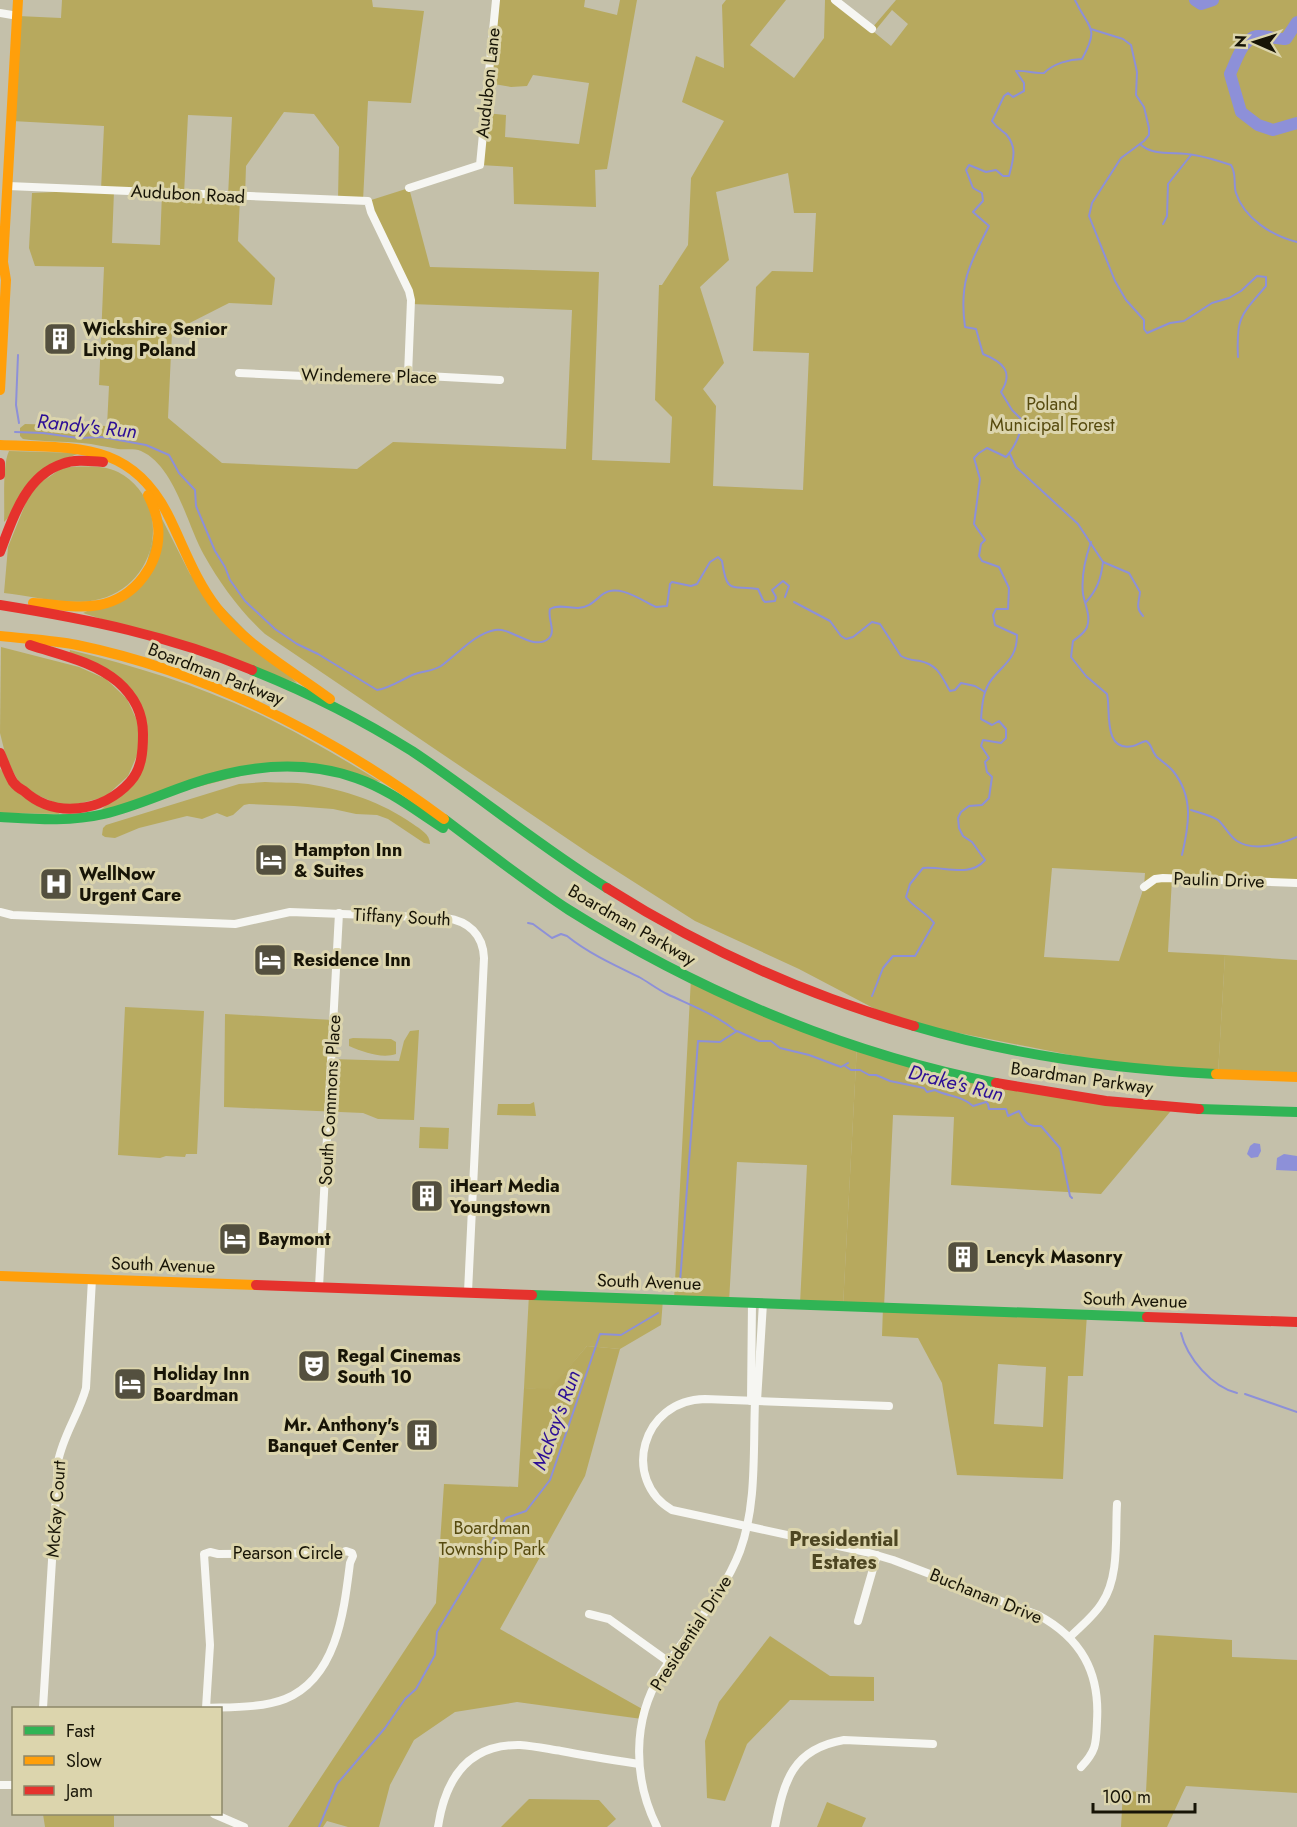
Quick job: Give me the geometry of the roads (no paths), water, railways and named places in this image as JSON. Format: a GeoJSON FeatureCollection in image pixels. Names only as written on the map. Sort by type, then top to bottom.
{"type":"FeatureCollection","features":[{"type":"Feature","properties":{"kind":"main road"},"geometry":{"type":"LineString","coordinates":[[0,390],[6,280],[3,262],[18,0]]}},
{"type":"Feature","properties":{"kind":"main road"},"geometry":{"type":"LineString","coordinates":[[0,445],[95,451],[110,455],[144,476],[155,490],[193,571],[226,620],[255,647],[300,676],[356,718]]}},
{"type":"Feature","properties":{"kind":"main road"},"geometry":{"type":"LineString","coordinates":[[0,552],[16,508],[27,489],[45,472],[73,460],[88,459],[103,462],[131,474],[150,497],[158,515],[159,541],[152,565],[135,587],[120,598],[106,604],[82,606],[0,604]]}},
{"type":"Feature","properties":{"kind":"main road"},"geometry":{"type":"LineString","coordinates":[[0,463],[0,476]]}},
{"type":"Feature","properties":{"kind":"main road","name":"Boardman Parkway"},"geometry":{"type":"LineString","coordinates":[[0,604],[89,620],[162,639],[263,675],[356,718],[419,756],[549,849],[626,900],[731,957],[803,988],[908,1024],[1035,1055],[1146,1070],[1297,1077]]}},
{"type":"Feature","properties":{"kind":"main road"},"geometry":{"type":"LineString","coordinates":[[0,753],[7,774],[24,794],[48,807],[76,810],[100,805],[120,792],[136,770],[144,744],[144,731],[137,705],[115,679],[89,665],[3,636]]}},
{"type":"Feature","properties":{"kind":"main road","name":"Boardman Parkway"},"geometry":{"type":"LineString","coordinates":[[3,636],[75,645],[124,657],[172,672],[252,704],[296,725],[384,776],[522,878],[605,931],[691,978],[778,1016],[893,1057],[995,1083],[1108,1101],[1297,1112]]}},
{"type":"Feature","properties":{"kind":"main road"},"geometry":{"type":"LineString","coordinates":[[0,817],[60,820],[85,818],[123,809],[210,778],[245,769],[262,766],[309,767],[347,775],[378,788],[522,878]]}},
{"type":"Feature","properties":{"kind":"main road","name":"South Avenue"},"geometry":{"type":"LineString","coordinates":[[0,1275],[1297,1322]]}},
{"type":"Feature","properties":{"kind":"street","name":"Audubon Lane"},"geometry":{"type":"LineString","coordinates":[[409,188],[480,165],[496,0]]}},
{"type":"Feature","properties":{"kind":"street"},"geometry":{"type":"LineString","coordinates":[[835,0],[872,29]]}},
{"type":"Feature","properties":{"kind":"street"},"geometry":{"type":"LineString","coordinates":[[0,13],[18,16]]}},
{"type":"Feature","properties":{"kind":"street","name":"Audubon Road"},"geometry":{"type":"LineString","coordinates":[[8,186],[368,201],[370,212],[409,291],[411,300],[408,375]]}},
{"type":"Feature","properties":{"kind":"street","name":"Windemere Place"},"geometry":{"type":"LineString","coordinates":[[238,373],[370,379],[408,375],[500,380]]}},
{"type":"Feature","properties":{"kind":"street","name":"Paulin Drive"},"geometry":{"type":"LineString","coordinates":[[1144,887],[1155,879],[1163,878],[1297,883]]}},
{"type":"Feature","properties":{"kind":"street","name":"Tiffany South"},"geometry":{"type":"LineString","coordinates":[[0,912],[12,915],[235,924],[284,913],[339,913],[456,919],[468,925],[475,931],[482,943],[484,958],[468,1292]]}},
{"type":"Feature","properties":{"kind":"street","name":"South Commons Place"},"geometry":{"type":"LineString","coordinates":[[319,1287],[339,913]]}},
{"type":"Feature","properties":{"kind":"street","name":"McKay Court"},"geometry":{"type":"LineString","coordinates":[[43,1707],[58,1462],[65,1437],[86,1388],[92,1279]]}},
{"type":"Feature","properties":{"kind":"street","name":"Presidential Drive"},"geometry":{"type":"LineString","coordinates":[[657,1827],[645,1797],[639,1764],[639,1738],[644,1710],[655,1684],[717,1595],[738,1554],[747,1527],[752,1488],[758,1303]]}},
{"type":"Feature","properties":{"kind":"street","name":"Buchanan Drive"},"geometry":{"type":"LineString","coordinates":[[889,1406],[696,1400],[678,1404],[662,1414],[654,1423],[647,1440],[646,1478],[649,1487],[664,1505],[683,1513],[877,1555],[1038,1615],[1057,1626],[1070,1637],[1089,1665],[1097,1698],[1096,1746],[1093,1755],[1081,1767]]}},
{"type":"Feature","properties":{"kind":"street"},"geometry":{"type":"LineString","coordinates":[[1070,1637],[1101,1605],[1109,1590],[1113,1571],[1117,1504]]}},
{"type":"Feature","properties":{"kind":"street","name":"Pearson Circle"},"geometry":{"type":"LineString","coordinates":[[206,1707],[210,1645],[204,1554],[210,1552],[218,1554],[341,1553],[346,1551],[352,1553],[353,1559],[350,1563],[340,1629],[327,1656],[310,1682],[294,1694],[276,1702],[218,1707]]}},
{"type":"Feature","properties":{"kind":"street"},"geometry":{"type":"LineString","coordinates":[[858,1620],[877,1555]]}},
{"type":"Feature","properties":{"kind":"street"},"geometry":{"type":"LineString","coordinates":[[589,1614],[609,1619],[669,1662]]}},
{"type":"Feature","properties":{"kind":"street"},"geometry":{"type":"LineString","coordinates":[[775,1827],[781,1795],[789,1775],[800,1760],[817,1748],[844,1740],[933,1744]]}},
{"type":"Feature","properties":{"kind":"street"},"geometry":{"type":"LineString","coordinates":[[438,1827],[443,1800],[454,1777],[472,1759],[488,1750],[506,1746],[525,1746],[639,1764]]}},
{"type":"Feature","properties":{"kind":"street"},"geometry":{"type":"LineString","coordinates":[[216,1815],[244,1827]]}},
{"type":"Feature","properties":{"kind":"water"},"geometry":{"type":"Polygon","coordinates":[[[1254,1143],[1260,1144],[1261,1151],[1258,1157],[1251,1158],[1247,1154],[1254,1143]]]}},
{"type":"Feature","properties":{"kind":"water"},"geometry":{"type":"Polygon","coordinates":[[[1284,1154],[1297,1156],[1297,1171],[1276,1170],[1277,1158],[1284,1154]]]}},
{"type":"Feature","properties":{"kind":"waterway","name":"Drake's Run"},"geometry":{"type":"LineString","coordinates":[[872,996],[883,968],[893,956],[915,956],[934,923],[906,897],[910,884],[923,868],[972,869],[985,860],[972,842],[963,836],[958,818],[961,812],[969,806],[982,805],[989,798],[992,777],[987,772],[985,762],[989,758],[981,746],[983,740],[1001,743],[1006,738],[1006,729],[999,721],[992,725],[981,719],[983,703],[989,683],[1013,655],[1017,635],[995,625],[993,615],[996,609],[1008,609],[1009,588],[999,567],[982,561],[979,556],[981,544],[985,540],[974,524],[980,479],[974,458],[987,448],[1006,457],[1017,440],[1023,421],[1012,410],[1001,392],[1006,379],[1004,368],[996,360],[983,354],[976,329],[965,327],[963,298],[967,275],[989,226],[973,212],[983,201],[982,193],[973,188],[966,170],[969,165],[986,172],[996,170],[1003,176],[1009,176],[1014,154],[1012,144],[1006,134],[992,121],[1004,96],[1008,93],[1013,97],[1024,91],[1024,83],[1016,71],[1044,73],[1062,63],[1082,59],[1090,40],[1091,28],[1075,0]]}},
{"type":"Feature","properties":{"kind":"waterway"},"geometry":{"type":"LineString","coordinates":[[1195,0],[1201,4],[1213,0]]}},
{"type":"Feature","properties":{"kind":"waterway"},"geometry":{"type":"LineString","coordinates":[[1297,22],[1286,39],[1259,36],[1252,38],[1240,52],[1230,74],[1241,112],[1258,125],[1273,130],[1297,123]]}},
{"type":"Feature","properties":{"kind":"waterway"},"geometry":{"type":"LineString","coordinates":[[1091,29],[1123,39],[1131,45],[1137,72],[1136,95],[1144,107],[1149,128],[1149,135],[1144,141],[1121,158],[1092,203],[1089,216],[1115,281],[1126,300],[1144,320],[1144,329],[1147,333],[1170,323],[1184,321],[1212,303],[1229,298],[1241,291],[1257,276],[1266,277],[1266,286],[1246,311],[1239,325],[1238,357]]}},
{"type":"Feature","properties":{"kind":"waterway"},"geometry":{"type":"LineString","coordinates":[[1140,144],[1152,151],[1199,156],[1231,165],[1236,193],[1245,210],[1260,225],[1297,242]]}},
{"type":"Feature","properties":{"kind":"waterway"},"geometry":{"type":"LineString","coordinates":[[1163,224],[1167,216],[1168,184],[1191,155]]}},
{"type":"Feature","properties":{"kind":"waterway"},"geometry":{"type":"LineString","coordinates":[[18,355],[16,405],[19,423]]}},
{"type":"Feature","properties":{"kind":"waterway","name":"Randy's Run"},"geometry":{"type":"LineString","coordinates":[[15,432],[78,438],[102,437],[146,445],[169,455],[179,473],[195,490],[196,506],[215,551],[230,580],[245,601],[275,629],[297,644],[377,690],[415,674],[438,668],[473,640],[487,632],[501,630],[529,641],[542,642],[552,633],[550,609],[586,606],[609,591],[622,591],[656,607],[667,606],[672,582],[691,586],[697,584],[710,562],[718,557],[722,561],[728,584],[758,589],[765,602],[775,601],[776,597],[772,590],[783,581],[789,586],[785,597]]}},
{"type":"Feature","properties":{"kind":"waterway"},"geometry":{"type":"LineString","coordinates":[[1010,454],[1016,467],[1078,524],[1103,562],[1129,573],[1140,592],[1138,607],[1143,616]]}},
{"type":"Feature","properties":{"kind":"waterway"},"geometry":{"type":"LineString","coordinates":[[1091,542],[1085,561],[1083,581],[1088,623],[1084,631],[1073,641],[1071,657],[1086,676],[1107,694],[1110,728],[1116,743],[1133,746],[1146,741],[1156,756],[1171,769],[1180,781],[1188,812],[1182,855]]}},
{"type":"Feature","properties":{"kind":"waterway"},"geometry":{"type":"LineString","coordinates":[[1086,602],[1098,584],[1103,562]]}},
{"type":"Feature","properties":{"kind":"waterway","name":"Randy's Run"},"geometry":{"type":"LineString","coordinates":[[794,602],[830,621],[846,639],[853,637],[872,622],[880,624],[901,656],[932,666],[950,691],[955,690],[961,683],[975,686],[985,692]]}},
{"type":"Feature","properties":{"kind":"waterway"},"geometry":{"type":"LineString","coordinates":[[1191,810],[1218,820],[1234,839],[1251,846],[1267,846],[1297,837]]}},
{"type":"Feature","properties":{"kind":"waterway"},"geometry":{"type":"LineString","coordinates":[[528,923],[533,924],[552,938],[561,934],[567,936],[592,953],[711,1015],[736,1031]]}},
{"type":"Feature","properties":{"kind":"waterway","name":"McKay's Run"},"geometry":{"type":"LineString","coordinates":[[680,1282],[698,1041],[720,1042],[737,1031],[759,1041],[771,1041],[780,1048],[809,1055],[841,1067],[848,1063]]}},
{"type":"Feature","properties":{"kind":"waterway","name":"Drake's Run"},"geometry":{"type":"LineString","coordinates":[[845,1066],[851,1070],[860,1070],[890,1081],[924,1088],[927,1092],[935,1090],[964,1100],[973,1106],[986,1102],[989,1109],[1006,1109],[1008,1116],[1019,1111],[1027,1123],[1032,1126],[1041,1126],[1060,1148],[1072,1198]]}},
{"type":"Feature","properties":{"kind":"waterway","name":"McKay's Run"},"geometry":{"type":"LineString","coordinates":[[319,1827],[337,1784],[385,1728],[405,1699],[416,1689],[435,1655],[437,1632],[506,1518],[526,1511],[550,1480],[600,1334],[621,1335],[658,1313]]}},
{"type":"Feature","properties":{"kind":"waterway","name":"Drake's Run"},"geometry":{"type":"LineString","coordinates":[[1181,1333],[1189,1352],[1202,1370],[1219,1385],[1237,1393]]}},
{"type":"Feature","properties":{"kind":"waterway","name":"Drake's Run"},"geometry":{"type":"LineString","coordinates":[[1245,1394],[1297,1412]]}},
{"type":"Feature","properties":{"kind":"place","name":"Wickshire Senior Living Poland"},"geometry":{"type":"Point","coordinates":[60,339]}},
{"type":"Feature","properties":{"kind":"place","name":"Hampton Inn & Suites"},"geometry":{"type":"Point","coordinates":[271,860]}},
{"type":"Feature","properties":{"kind":"place","name":"WellNow Urgent Care"},"geometry":{"type":"Point","coordinates":[56,884]}},
{"type":"Feature","properties":{"kind":"place","name":"Residence Inn"},"geometry":{"type":"Point","coordinates":[270,960]}},
{"type":"Feature","properties":{"kind":"place","name":"iHeart Media Youngstown"},"geometry":{"type":"Point","coordinates":[427,1196]}},
{"type":"Feature","properties":{"kind":"place","name":"Baymont"},"geometry":{"type":"Point","coordinates":[235,1239]}},
{"type":"Feature","properties":{"kind":"place","name":"Lencyk Masonry"},"geometry":{"type":"Point","coordinates":[963,1257]}},
{"type":"Feature","properties":{"kind":"place","name":"Regal Cinemas South 10"},"geometry":{"type":"Point","coordinates":[314,1366]}},
{"type":"Feature","properties":{"kind":"place","name":"Holiday Inn Boardman"},"geometry":{"type":"Point","coordinates":[130,1384]}},
{"type":"Feature","properties":{"kind":"place","name":"Mr. Anthony's Banquet Center"},"geometry":{"type":"Point","coordinates":[422,1435]}},
{"type":"Feature","properties":{"kind":"district","name":"Presidential Estates"},"geometry":{"type":"Point","coordinates":[844,1550]}},
{"type":"Feature","properties":{"kind":"park label","name":"Poland Municipal Forest"},"geometry":{"type":"Point","coordinates":[1052,414]}},
{"type":"Feature","properties":{"kind":"park label","name":"Boardman Township Park"},"geometry":{"type":"Point","coordinates":[492,1538]}}]}
